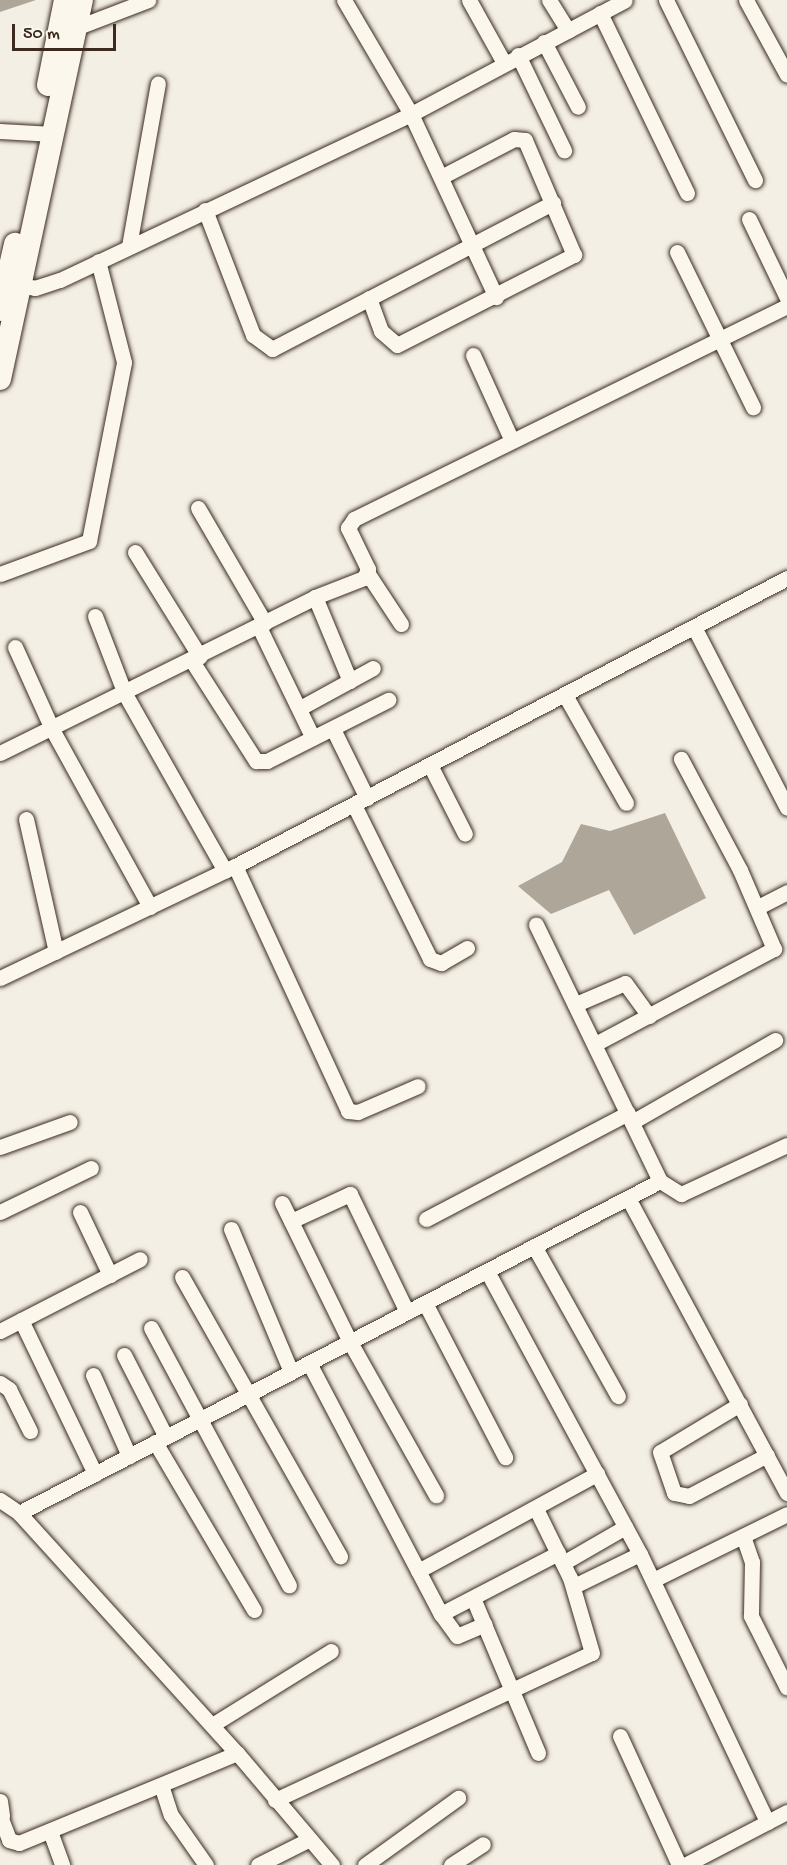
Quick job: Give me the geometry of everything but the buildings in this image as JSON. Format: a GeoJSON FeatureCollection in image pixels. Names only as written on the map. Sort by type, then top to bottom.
{"type":"FeatureCollection","features":[{"type":"Feature","properties":{"kind":"main road"},"geometry":{"type":"LineString","coordinates":[[65,0],[67,30]]}},
{"type":"Feature","properties":{"kind":"main road"},"geometry":{"type":"LineString","coordinates":[[0,379],[14,284],[67,30],[82,0]]}},
{"type":"Feature","properties":{"kind":"main road"},"geometry":{"type":"LineString","coordinates":[[0,310],[14,284]]}},
{"type":"Feature","properties":{"kind":"street"},"geometry":{"type":"LineString","coordinates":[[67,30],[147,0]]}},
{"type":"Feature","properties":{"kind":"street"},"geometry":{"type":"LineString","coordinates":[[344,0],[411,114],[496,297]]}},
{"type":"Feature","properties":{"kind":"street"},"geometry":{"type":"LineString","coordinates":[[469,0],[504,63]]}},
{"type":"Feature","properties":{"kind":"street"},"geometry":{"type":"LineString","coordinates":[[549,0],[568,30]]}},
{"type":"Feature","properties":{"kind":"street"},"geometry":{"type":"LineString","coordinates":[[14,284],[46,286],[411,114],[625,0]]}},
{"type":"Feature","properties":{"kind":"street"},"geometry":{"type":"LineString","coordinates":[[666,0],[755,180]]}},
{"type":"Feature","properties":{"kind":"street"},"geometry":{"type":"LineString","coordinates":[[746,0],[787,75]]}},
{"type":"Feature","properties":{"kind":"street"},"geometry":{"type":"LineString","coordinates":[[600,13],[687,193]]}},
{"type":"Feature","properties":{"kind":"street"},"geometry":{"type":"LineString","coordinates":[[544,42],[578,106]]}},
{"type":"Feature","properties":{"kind":"street"},"geometry":{"type":"LineString","coordinates":[[518,56],[564,150]]}},
{"type":"Feature","properties":{"kind":"street"},"geometry":{"type":"LineString","coordinates":[[129,246],[158,84]]}},
{"type":"Feature","properties":{"kind":"street"},"geometry":{"type":"LineString","coordinates":[[0,131],[46,134]]}},
{"type":"Feature","properties":{"kind":"street"},"geometry":{"type":"LineString","coordinates":[[369,298],[381,331],[397,345],[496,297],[574,255],[553,203],[521,138],[441,177]]}},
{"type":"Feature","properties":{"kind":"street"},"geometry":{"type":"LineString","coordinates":[[205,210],[254,335],[266,349],[369,298],[471,242],[553,203]]}},
{"type":"Feature","properties":{"kind":"street"},"geometry":{"type":"LineString","coordinates":[[749,219],[787,298]]}},
{"type":"Feature","properties":{"kind":"street"},"geometry":{"type":"LineString","coordinates":[[677,252],[753,407]]}},
{"type":"Feature","properties":{"kind":"street"},"geometry":{"type":"LineString","coordinates":[[0,574],[89,541],[124,362],[98,261]]}},
{"type":"Feature","properties":{"kind":"street"},"geometry":{"type":"LineString","coordinates":[[401,624],[368,574],[349,523],[787,306]]}},
{"type":"Feature","properties":{"kind":"street"},"geometry":{"type":"LineString","coordinates":[[473,355],[512,441]]}},
{"type":"Feature","properties":{"kind":"street"},"geometry":{"type":"LineString","coordinates":[[198,508],[262,625],[313,738]]}},
{"type":"Feature","properties":{"kind":"street"},"geometry":{"type":"LineString","coordinates":[[135,552],[256,761],[333,729],[388,700]]}},
{"type":"Feature","properties":{"kind":"street"},"geometry":{"type":"LineString","coordinates":[[0,753],[53,731],[315,597],[368,574]]}},
{"type":"Feature","properties":{"kind":"street"},"geometry":{"type":"LineString","coordinates":[[0,978],[230,868],[787,578]]}},
{"type":"Feature","properties":{"kind":"street"},"geometry":{"type":"LineString","coordinates":[[315,597],[350,681]]}},
{"type":"Feature","properties":{"kind":"street"},"geometry":{"type":"LineString","coordinates":[[95,616],[125,694],[230,868],[348,1110],[358,1112],[418,1086]]}},
{"type":"Feature","properties":{"kind":"street"},"geometry":{"type":"LineString","coordinates":[[694,627],[787,808]]}},
{"type":"Feature","properties":{"kind":"street"},"geometry":{"type":"LineString","coordinates":[[15,647],[53,731],[150,907]]}},
{"type":"Feature","properties":{"kind":"street"},"geometry":{"type":"LineString","coordinates":[[300,708],[373,668]]}},
{"type":"Feature","properties":{"kind":"street"},"geometry":{"type":"LineString","coordinates":[[565,695],[626,803]]}},
{"type":"Feature","properties":{"kind":"street"},"geometry":{"type":"LineString","coordinates":[[333,729],[360,801],[430,959],[441,963],[467,948]]}},
{"type":"Feature","properties":{"kind":"street"},"geometry":{"type":"LineString","coordinates":[[595,1044],[769,956],[774,942],[681,759]]}},
{"type":"Feature","properties":{"kind":"street"},"geometry":{"type":"LineString","coordinates":[[430,765],[465,834]]}},
{"type":"Feature","properties":{"kind":"street"},"geometry":{"type":"LineString","coordinates":[[26,819],[56,952]]}},
{"type":"Feature","properties":{"kind":"street"},"geometry":{"type":"LineString","coordinates":[[758,907],[787,892]]}},
{"type":"Feature","properties":{"kind":"street"},"geometry":{"type":"LineString","coordinates":[[536,924],[660,1181],[681,1194],[787,1144]]}},
{"type":"Feature","properties":{"kind":"street"},"geometry":{"type":"LineString","coordinates":[[576,1004],[625,982],[650,1016]]}},
{"type":"Feature","properties":{"kind":"street"},"geometry":{"type":"LineString","coordinates":[[426,1219],[630,1118],[775,1040]]}},
{"type":"Feature","properties":{"kind":"street"},"geometry":{"type":"LineString","coordinates":[[0,1147],[70,1122]]}},
{"type":"Feature","properties":{"kind":"street"},"geometry":{"type":"LineString","coordinates":[[0,1212],[92,1168]]}},
{"type":"Feature","properties":{"kind":"street"},"geometry":{"type":"LineString","coordinates":[[19,1513],[660,1181]]}},
{"type":"Feature","properties":{"kind":"street"},"geometry":{"type":"LineString","coordinates":[[291,1221],[350,1194],[407,1312]]}},
{"type":"Feature","properties":{"kind":"street"},"geometry":{"type":"LineString","coordinates":[[628,1197],[787,1492]]}},
{"type":"Feature","properties":{"kind":"street"},"geometry":{"type":"LineString","coordinates":[[282,1203],[350,1342],[436,1495]]}},
{"type":"Feature","properties":{"kind":"street"},"geometry":{"type":"LineString","coordinates":[[80,1212],[110,1275]]}},
{"type":"Feature","properties":{"kind":"street"},"geometry":{"type":"LineString","coordinates":[[231,1229],[291,1372]]}},
{"type":"Feature","properties":{"kind":"street"},"geometry":{"type":"LineString","coordinates":[[534,1246],[618,1396]]}},
{"type":"Feature","properties":{"kind":"street"},"geometry":{"type":"LineString","coordinates":[[0,1331],[140,1259]]}},
{"type":"Feature","properties":{"kind":"street"},"geometry":{"type":"LineString","coordinates":[[487,1270],[640,1554],[767,1822]]}},
{"type":"Feature","properties":{"kind":"street"},"geometry":{"type":"LineString","coordinates":[[182,1277],[339,1556]]}},
{"type":"Feature","properties":{"kind":"street"},"geometry":{"type":"LineString","coordinates":[[425,1303],[505,1457]]}},
{"type":"Feature","properties":{"kind":"street"},"geometry":{"type":"LineString","coordinates":[[21,1320],[95,1474]]}},
{"type":"Feature","properties":{"kind":"street"},"geometry":{"type":"LineString","coordinates":[[151,1328],[197,1421],[290,1585]]}},
{"type":"Feature","properties":{"kind":"street"},"geometry":{"type":"LineString","coordinates":[[124,1355],[161,1440],[254,1610]]}},
{"type":"Feature","properties":{"kind":"street"},"geometry":{"type":"LineString","coordinates":[[309,1363],[441,1614],[457,1636],[484,1624]]}},
{"type":"Feature","properties":{"kind":"street"},"geometry":{"type":"LineString","coordinates":[[93,1375],[129,1456]]}},
{"type":"Feature","properties":{"kind":"street"},"geometry":{"type":"LineString","coordinates":[[0,1383],[9,1389],[30,1431]]}},
{"type":"Feature","properties":{"kind":"street"},"geometry":{"type":"LineString","coordinates":[[740,1404],[660,1452],[674,1493],[689,1496],[767,1455]]}},
{"type":"Feature","properties":{"kind":"street"},"geometry":{"type":"LineString","coordinates":[[418,1571],[597,1474]]}},
{"type":"Feature","properties":{"kind":"street"},"geometry":{"type":"LineString","coordinates":[[0,1500],[19,1513],[212,1725],[332,1865]]}},
{"type":"Feature","properties":{"kind":"street"},"geometry":{"type":"LineString","coordinates":[[275,1800],[592,1653],[574,1586],[536,1509]]}},
{"type":"Feature","properties":{"kind":"street"},"geometry":{"type":"LineString","coordinates":[[653,1580],[787,1514]]}},
{"type":"Feature","properties":{"kind":"street"},"geometry":{"type":"LineString","coordinates":[[441,1614],[625,1527]]}},
{"type":"Feature","properties":{"kind":"street"},"geometry":{"type":"LineString","coordinates":[[742,1536],[752,1562],[751,1616],[787,1688]]}},
{"type":"Feature","properties":{"kind":"street"},"geometry":{"type":"LineString","coordinates":[[574,1586],[640,1554]]}},
{"type":"Feature","properties":{"kind":"street"},"geometry":{"type":"LineString","coordinates":[[472,1598],[514,1689],[538,1753]]}},
{"type":"Feature","properties":{"kind":"street"},"geometry":{"type":"LineString","coordinates":[[212,1725],[331,1652]]}},
{"type":"Feature","properties":{"kind":"street"},"geometry":{"type":"LineString","coordinates":[[620,1736],[680,1865]]}},
{"type":"Feature","properties":{"kind":"street"},"geometry":{"type":"LineString","coordinates":[[1,1811],[13,1844],[51,1834],[162,1788],[237,1753]]}},
{"type":"Feature","properties":{"kind":"street"},"geometry":{"type":"LineString","coordinates":[[162,1788],[171,1815],[206,1865]]}},
{"type":"Feature","properties":{"kind":"street"},"geometry":{"type":"LineString","coordinates":[[365,1865],[458,1798]]}},
{"type":"Feature","properties":{"kind":"street"},"geometry":{"type":"LineString","coordinates":[[685,1865],[787,1812]]}},
{"type":"Feature","properties":{"kind":"street"},"geometry":{"type":"LineString","coordinates":[[51,1834],[62,1865]]}},
{"type":"Feature","properties":{"kind":"street"},"geometry":{"type":"LineString","coordinates":[[258,1865],[310,1839]]}},
{"type":"Feature","properties":{"kind":"street"},"geometry":{"type":"LineString","coordinates":[[451,1865],[483,1844]]}},
{"type":"Feature","properties":{"kind":"shaded area"},"geometry":{"type":"Polygon","coordinates":[[[0,0],[36,0],[0,12],[0,0]]]}},
{"type":"Feature","properties":{"kind":"shaded area"},"geometry":{"type":"Polygon","coordinates":[[[665,813],[706,898],[634,935],[609,890],[551,914],[518,886],[562,862],[581,824],[610,831],[665,813]]]}}]}
